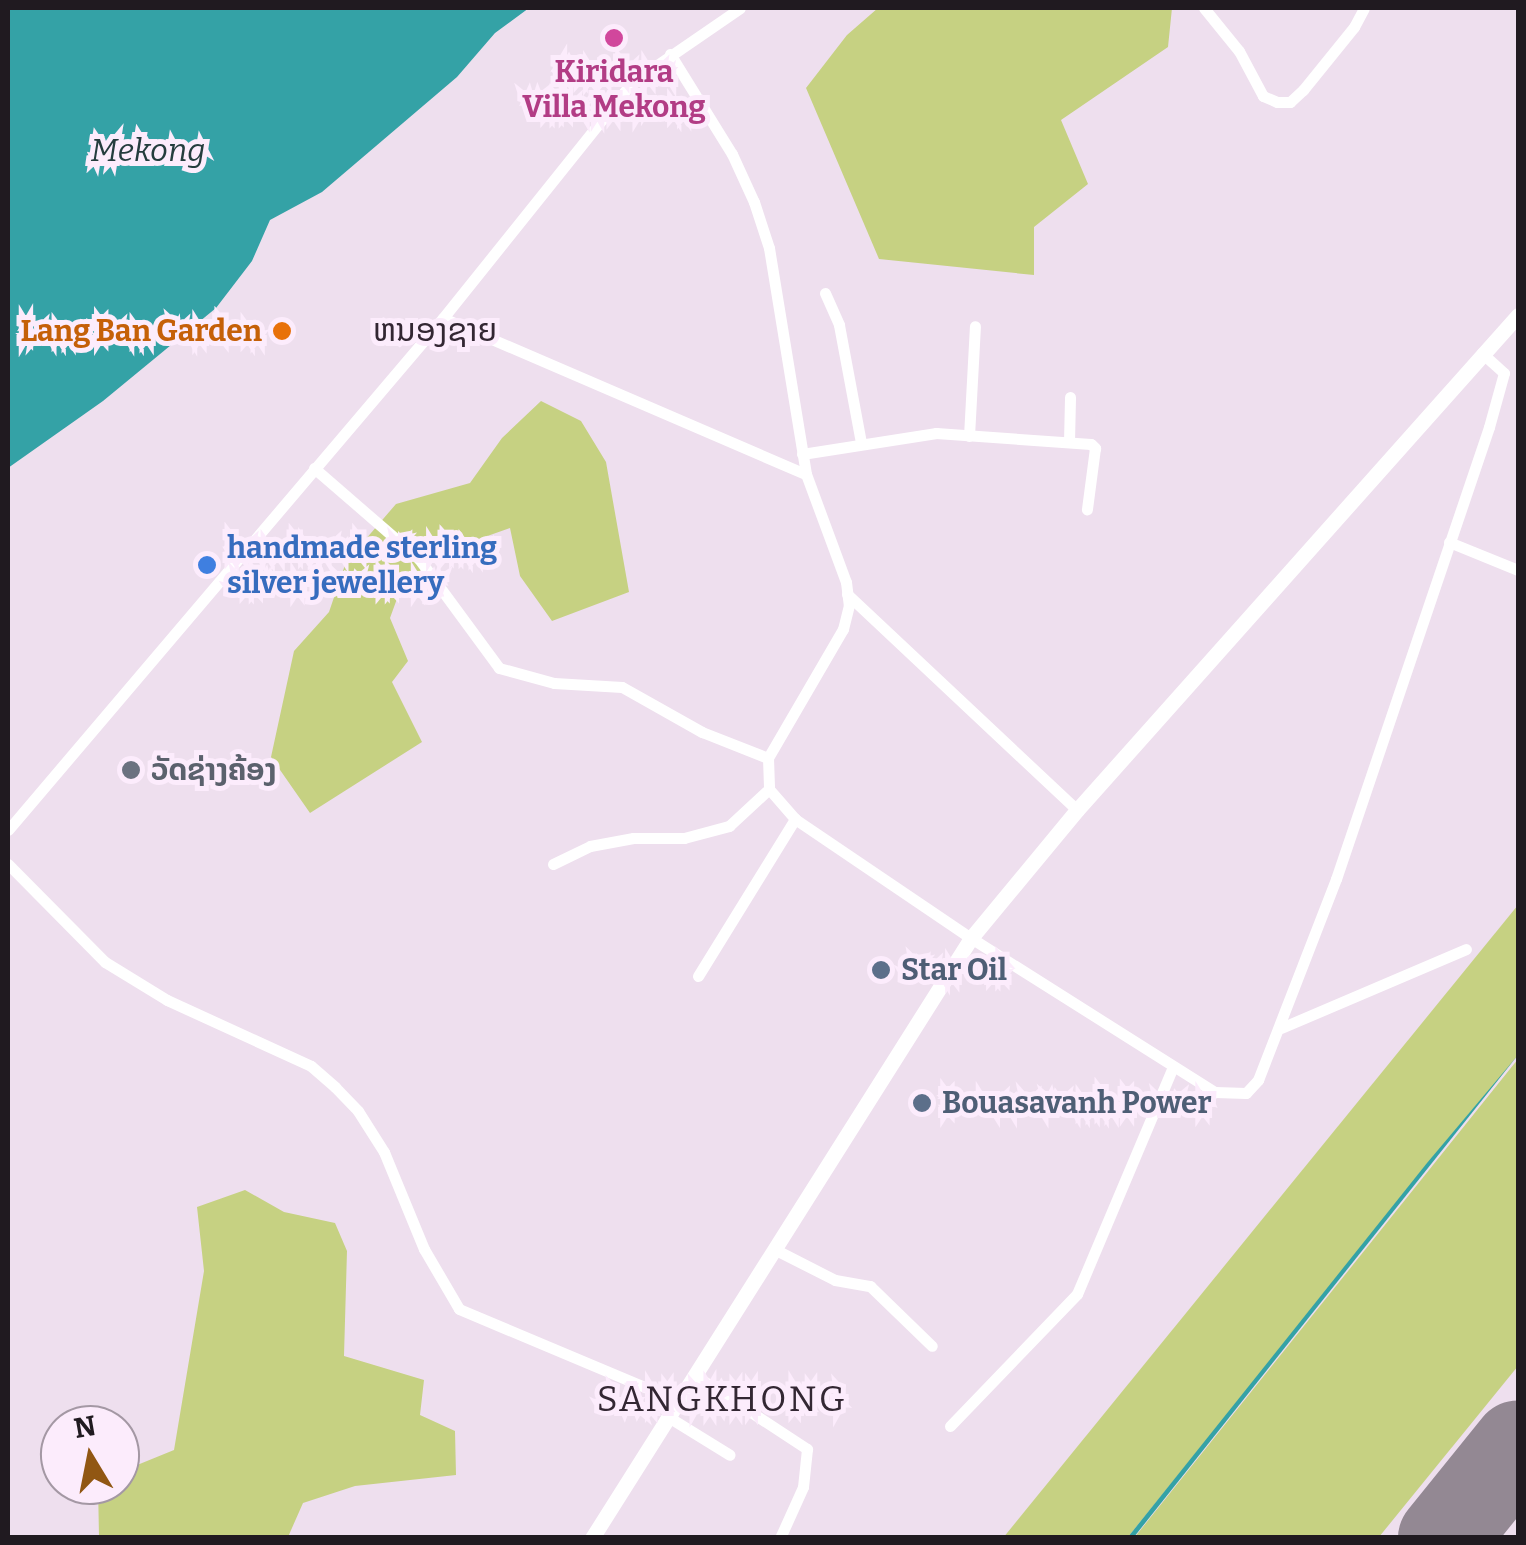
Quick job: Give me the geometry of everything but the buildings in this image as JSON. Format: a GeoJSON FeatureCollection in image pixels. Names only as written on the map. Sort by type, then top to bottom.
{"type":"FeatureCollection","features":[{"type":"Feature","properties":{"kind":"main road"},"geometry":{"type":"LineString","coordinates":[[592,1538],[971,938],[1077,810],[1518,315]]}},
{"type":"Feature","properties":{"kind":"street"},"geometry":{"type":"LineString","coordinates":[[8,830],[444,318],[631,83],[740,8]]}},
{"type":"Feature","properties":{"kind":"street"},"geometry":{"type":"LineString","coordinates":[[1204,8],[1239,50],[1263,96],[1277,102],[1290,102],[1303,90],[1354,28],[1364,8]]}},
{"type":"Feature","properties":{"kind":"street"},"geometry":{"type":"LineString","coordinates":[[670,54],[732,154],[754,202],[769,248],[806,474],[848,594],[849,616],[843,629],[768,758],[770,789],[795,819],[971,938],[1215,1092],[1246,1093],[1258,1080],[1281,1028],[1504,372],[1482,353]]}},
{"type":"Feature","properties":{"kind":"street"},"geometry":{"type":"LineString","coordinates":[[826,293],[839,326],[861,443]]}},
{"type":"Feature","properties":{"kind":"street"},"geometry":{"type":"LineString","coordinates":[[444,318],[806,474]]}},
{"type":"Feature","properties":{"kind":"street"},"geometry":{"type":"LineString","coordinates":[[969,436],[975,326]]}},
{"type":"Feature","properties":{"kind":"street"},"geometry":{"type":"LineString","coordinates":[[1069,442],[1070,397]]}},
{"type":"Feature","properties":{"kind":"street"},"geometry":{"type":"LineString","coordinates":[[802,454],[936,433],[1069,442],[1095,448],[1088,508]]}},
{"type":"Feature","properties":{"kind":"street"},"geometry":{"type":"LineString","coordinates":[[314,468],[419,559],[500,668],[554,683],[622,688],[702,732],[768,758]]}},
{"type":"Feature","properties":{"kind":"street"},"geometry":{"type":"LineString","coordinates":[[1449,542],[1518,570]]}},
{"type":"Feature","properties":{"kind":"street"},"geometry":{"type":"LineString","coordinates":[[848,594],[1077,810]]}},
{"type":"Feature","properties":{"kind":"street"},"geometry":{"type":"LineString","coordinates":[[552,864],[590,846],[633,838],[684,838],[729,826],[770,789]]}},
{"type":"Feature","properties":{"kind":"street"},"geometry":{"type":"LineString","coordinates":[[698,976],[795,819]]}},
{"type":"Feature","properties":{"kind":"street"},"geometry":{"type":"LineString","coordinates":[[8,864],[105,962],[166,1000],[311,1066],[335,1087],[358,1111],[384,1152],[424,1250],[458,1308],[680,1402]]}},
{"type":"Feature","properties":{"kind":"street"},"geometry":{"type":"LineString","coordinates":[[1281,1028],[1466,948]]}},
{"type":"Feature","properties":{"kind":"street"},"geometry":{"type":"LineString","coordinates":[[950,1426],[1076,1294],[1173,1068]]}},
{"type":"Feature","properties":{"kind":"street"},"geometry":{"type":"LineString","coordinates":[[776,1250],[836,1280],[870,1286],[932,1346]]}},
{"type":"Feature","properties":{"kind":"street"},"geometry":{"type":"LineString","coordinates":[[696,1376],[806,1449],[803,1487],[780,1538]]}},
{"type":"Feature","properties":{"kind":"street"},"geometry":{"type":"LineString","coordinates":[[670,1418],[730,1454]]}},
{"type":"Feature","properties":{"kind":"green space"},"geometry":{"type":"Polygon","coordinates":[[[878,8],[1172,8],[1168,47],[1061,120],[1088,184],[1034,227],[1034,275],[879,259],[806,88],[847,35],[878,8]]]}},
{"type":"Feature","properties":{"kind":"green space"},"geometry":{"type":"Polygon","coordinates":[[[541,401],[581,421],[606,462],[629,592],[552,621],[520,576],[510,528],[445,551],[402,585],[390,618],[408,661],[392,682],[422,742],[310,813],[271,757],[294,651],[329,612],[346,562],[396,504],[470,483],[502,438],[541,401]]]}},
{"type":"Feature","properties":{"kind":"green space"},"geometry":{"type":"Polygon","coordinates":[[[1518,905],[1518,1055],[1128,1537],[1003,1538],[1518,905]]]}},
{"type":"Feature","properties":{"kind":"green space"},"geometry":{"type":"Polygon","coordinates":[[[1518,1059],[1518,1366],[1379,1537],[1134,1538],[1518,1059]]]}},
{"type":"Feature","properties":{"kind":"green space"},"geometry":{"type":"Polygon","coordinates":[[[245,1190],[284,1212],[335,1223],[347,1251],[344,1356],[424,1380],[420,1415],[455,1431],[456,1475],[355,1486],[303,1503],[288,1537],[99,1537],[98,1505],[140,1505],[140,1464],[174,1450],[204,1271],[197,1207],[245,1190]]]}},
{"type":"Feature","properties":{"kind":"water","name":"Mekong"},"geometry":{"type":"Polygon","coordinates":[[[8,8],[529,8],[495,33],[457,77],[322,192],[270,220],[252,261],[216,308],[103,401],[8,468],[8,8]]]}},
{"type":"Feature","properties":{"kind":"water"},"geometry":{"type":"Polygon","coordinates":[[[1518,1055],[1134,1537],[1128,1537],[1427,1163],[1518,1055]]]}},
{"type":"Feature","properties":{"kind":"taxiway"},"geometry":{"type":"LineString","coordinates":[[1473,1538],[1492,1475],[1507,1459]]}},
{"type":"Feature","properties":{"kind":"taxiway"},"geometry":{"type":"LineString","coordinates":[[1433,1538],[1453,1526]]}},
{"type":"Feature","properties":{"kind":"runway"},"geometry":{"type":"LineString","coordinates":[[1443,1538],[1518,1445]]}},
{"type":"Feature","properties":{"kind":"place","name":"Kiridara Villa Mekong"},"geometry":{"type":"Point","coordinates":[614,38]}},
{"type":"Feature","properties":{"kind":"place","name":"Lang Ban Garden"},"geometry":{"type":"Point","coordinates":[282,331]}},
{"type":"Feature","properties":{"kind":"place","name":"handmade sterling silver jewellery"},"geometry":{"type":"Point","coordinates":[207,565]}},
{"type":"Feature","properties":{"kind":"place","name":"ວັດຊ່າງຄ້ອງ"},"geometry":{"type":"Point","coordinates":[131,770]}},
{"type":"Feature","properties":{"kind":"place","name":"Star Oil"},"geometry":{"type":"Point","coordinates":[881,970]}},
{"type":"Feature","properties":{"kind":"place","name":"Bouasavanh Power"},"geometry":{"type":"Point","coordinates":[922,1103]}},
{"type":"Feature","properties":{"kind":"district","name":"ຫນອງຊາຍ"},"geometry":{"type":"Point","coordinates":[435,330]}},
{"type":"Feature","properties":{"kind":"district","name":"SANGKHONG"},"geometry":{"type":"Point","coordinates":[722,1399]}}]}
